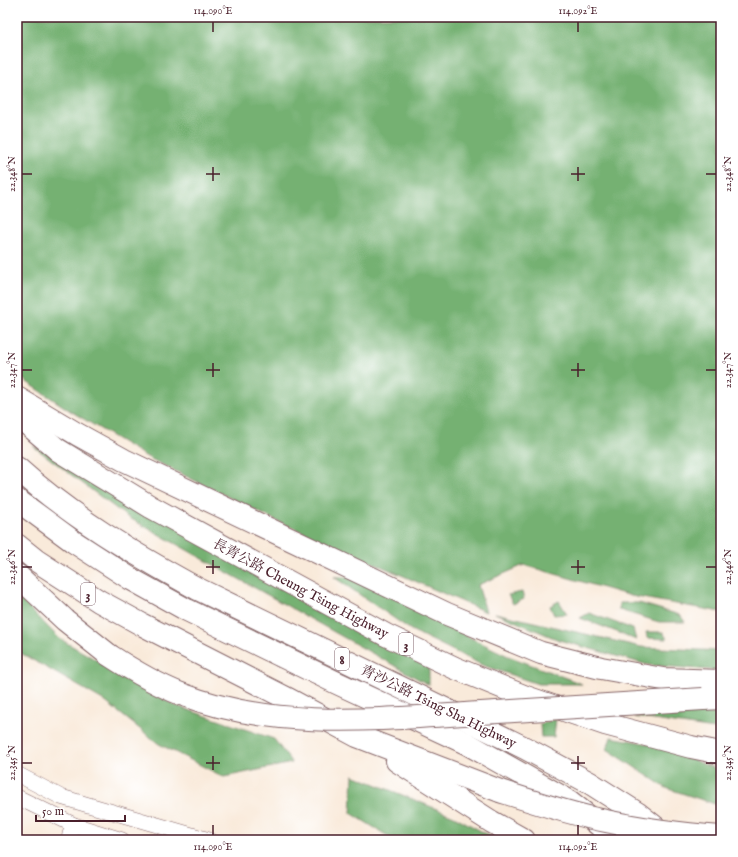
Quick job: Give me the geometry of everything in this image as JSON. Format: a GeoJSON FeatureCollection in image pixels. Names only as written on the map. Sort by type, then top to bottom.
{"type":"FeatureCollection","features":[{"type":"Feature","properties":{"kind":"highway"},"geometry":{"type":"LineString","coordinates":[[17,398],[124,460],[425,604],[541,652],[601,668],[663,679],[721,681]]}},
{"type":"Feature","properties":{"kind":"highway","name":"長青公路 Cheung Tsing Highway"},"geometry":{"type":"LineString","coordinates":[[17,415],[58,450],[151,507],[386,635],[455,668],[526,697],[605,724],[691,747],[721,753]]}},
{"type":"Feature","properties":{"kind":"highway","name":"青沙公路 Tsing Sha Highway"},"geometry":{"type":"LineString","coordinates":[[17,468],[30,480],[87,523],[144,560],[198,588],[525,748],[590,783],[637,813],[672,840]]}},
{"type":"Feature","properties":{"kind":"highway","name":"青沙公路 Tsing Sha Highway"},"geometry":{"type":"LineString","coordinates":[[17,500],[74,542],[131,579],[194,613],[466,743],[569,801],[618,840]]}},
{"type":"Feature","properties":{"kind":"highway","name":"3"},"geometry":{"type":"LineString","coordinates":[[17,545],[37,561],[99,601],[357,736],[540,804],[605,821],[661,830],[721,837]]}},
{"type":"Feature","properties":{"kind":"highway"},"geometry":{"type":"LineString","coordinates":[[17,575],[80,633],[126,667],[162,686],[202,702],[246,712],[317,720],[375,719],[712,699]]}},
{"type":"Feature","properties":{"kind":"highway"},"geometry":{"type":"LineString","coordinates":[[357,736],[492,822],[524,840]]}},
{"type":"Feature","properties":{"kind":"street"},"geometry":{"type":"LineString","coordinates":[[17,774],[61,797],[209,840]]}},
{"type":"Feature","properties":{"kind":"street"},"geometry":{"type":"LineString","coordinates":[[17,797],[74,825],[122,840]]}},
{"type":"Feature","properties":{"kind":"street"},"geometry":{"type":"LineString","coordinates":[[69,840],[74,825]]}},
{"type":"Feature","properties":{"kind":"green space"},"geometry":{"type":"Polygon","coordinates":[[[17,17],[721,17],[721,612],[631,596],[524,565],[478,585],[486,612],[275,520],[147,457],[72,412],[24,380],[17,374],[17,17]]]}},
{"type":"Feature","properties":{"kind":"green space"},"geometry":{"type":"Polygon","coordinates":[[[33,446],[63,458],[429,668],[429,685],[126,516],[33,446]]]}},
{"type":"Feature","properties":{"kind":"green space"},"geometry":{"type":"Polygon","coordinates":[[[334,577],[349,577],[430,613],[471,638],[508,656],[582,684],[538,684],[482,665],[411,630],[334,577]]]}},
{"type":"Feature","properties":{"kind":"green space"},"geometry":{"type":"Polygon","coordinates":[[[522,592],[524,599],[513,604],[508,595],[522,592]]]}},
{"type":"Feature","properties":{"kind":"green space"},"geometry":{"type":"Polygon","coordinates":[[[17,596],[60,639],[174,705],[274,739],[292,763],[224,777],[159,744],[103,700],[17,651],[17,596]]]}},
{"type":"Feature","properties":{"kind":"green space"},"geometry":{"type":"Polygon","coordinates":[[[559,601],[567,614],[554,615],[550,606],[559,601]]]}},
{"type":"Feature","properties":{"kind":"green space"},"geometry":{"type":"Polygon","coordinates":[[[619,603],[639,603],[680,615],[685,622],[659,622],[619,610],[619,603]]]}},
{"type":"Feature","properties":{"kind":"green space"},"geometry":{"type":"Polygon","coordinates":[[[495,613],[641,647],[721,651],[721,669],[712,670],[648,665],[559,640],[495,613]]]}},
{"type":"Feature","properties":{"kind":"green space"},"geometry":{"type":"Polygon","coordinates":[[[589,613],[633,629],[636,640],[580,618],[589,613]]]}},
{"type":"Feature","properties":{"kind":"green space"},"geometry":{"type":"Polygon","coordinates":[[[646,632],[663,632],[667,639],[647,638],[646,632]]]}},
{"type":"Feature","properties":{"kind":"green space"},"geometry":{"type":"Polygon","coordinates":[[[702,712],[721,715],[721,730],[634,717],[702,712]]]}},
{"type":"Feature","properties":{"kind":"green space"},"geometry":{"type":"Polygon","coordinates":[[[556,719],[554,737],[541,737],[540,724],[556,719]]]}},
{"type":"Feature","properties":{"kind":"green space"},"geometry":{"type":"Polygon","coordinates":[[[611,737],[655,745],[721,771],[721,806],[666,788],[607,749],[611,737]]]}},
{"type":"Feature","properties":{"kind":"green space"},"geometry":{"type":"Polygon","coordinates":[[[353,775],[454,816],[497,840],[394,840],[351,813],[353,775]]]}}]}
